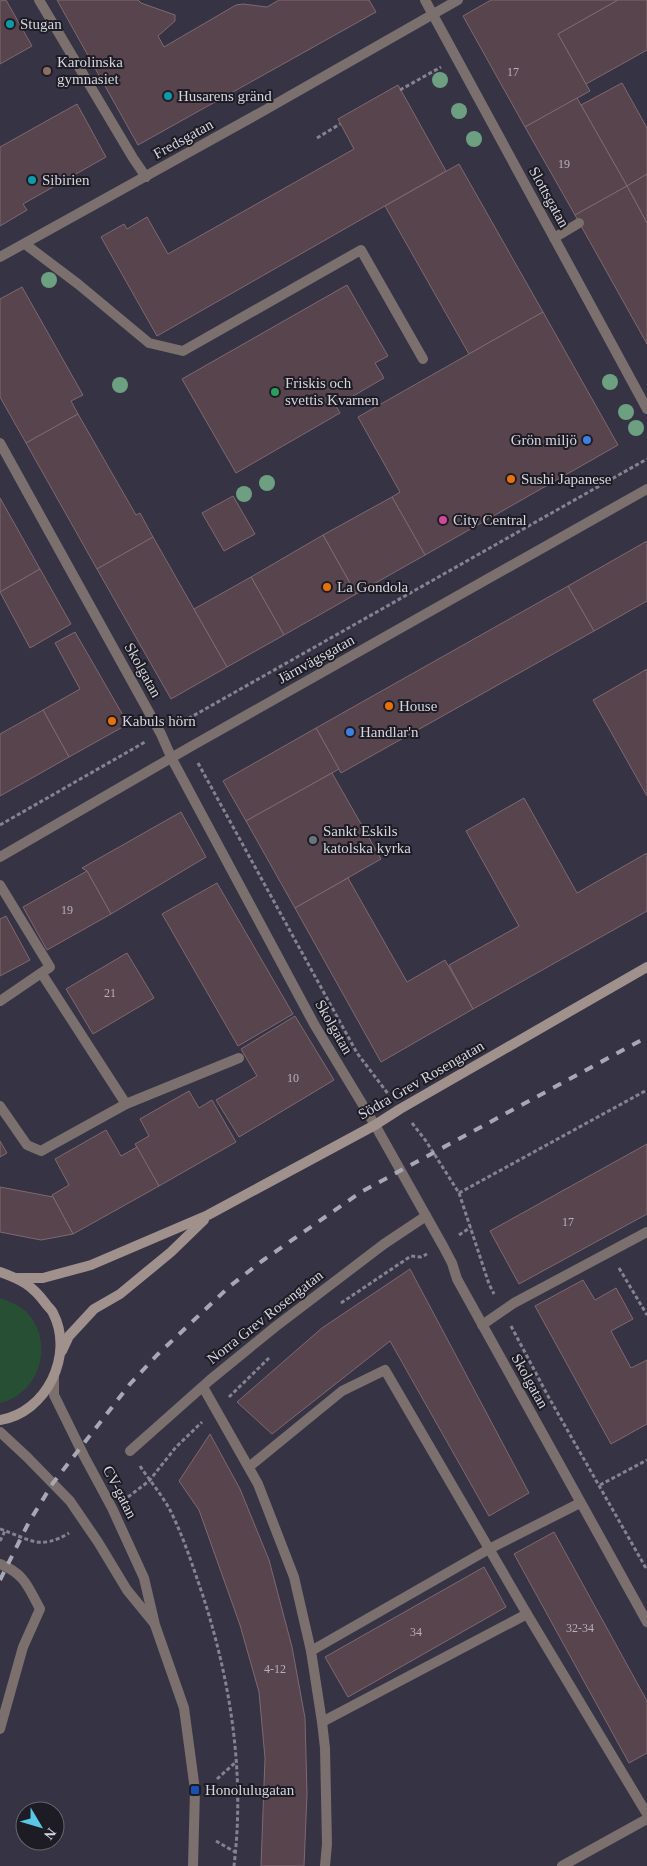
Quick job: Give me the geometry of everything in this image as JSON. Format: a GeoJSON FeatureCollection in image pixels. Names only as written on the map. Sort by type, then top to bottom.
{"type":"FeatureCollection","features":[{"type":"Feature","properties":{"kind":"main road","name":"Södra Grev Rosengatan"},"geometry":{"type":"LineString","coordinates":[[18,1278],[43,1278],[91,1265],[208,1215],[375,1125],[647,967]]}},
{"type":"Feature","properties":{"kind":"main road","name":"Södra Grev Rosengatan"},"geometry":{"type":"LineString","coordinates":[[0,1420],[24,1412],[42,1396],[54,1376],[68,1336],[94,1309],[120,1294],[171,1252],[208,1215]]}},
{"type":"Feature","properties":{"kind":"main road"},"geometry":{"type":"LineString","coordinates":[[0,1272],[18,1278],[38,1292],[53,1313],[59,1334],[61,1354]]}},
{"type":"Feature","properties":{"kind":"street"},"geometry":{"type":"LineString","coordinates":[[39,0],[146,177]]}},
{"type":"Feature","properties":{"kind":"street","name":"Slottsgatan"},"geometry":{"type":"LineString","coordinates":[[425,0],[647,409]]}},
{"type":"Feature","properties":{"kind":"street","name":"Fredsgatan"},"geometry":{"type":"LineString","coordinates":[[0,257],[146,177],[458,0]]}},
{"type":"Feature","properties":{"kind":"street"},"geometry":{"type":"LineString","coordinates":[[554,238],[579,223]]}},
{"type":"Feature","properties":{"kind":"street"},"geometry":{"type":"LineString","coordinates":[[24,244],[78,284],[149,343],[184,351],[362,250],[423,359]]}},
{"type":"Feature","properties":{"kind":"street","name":"Skolgatan"},"geometry":{"type":"LineString","coordinates":[[0,443],[161,734],[172,759],[314,1024],[375,1125],[452,1262],[457,1279],[647,1622]]}},
{"type":"Feature","properties":{"kind":"street","name":"Järnvägsgatan"},"geometry":{"type":"LineString","coordinates":[[0,857],[647,489]]}},
{"type":"Feature","properties":{"kind":"street"},"geometry":{"type":"LineString","coordinates":[[0,885],[50,968],[0,1001]]}},
{"type":"Feature","properties":{"kind":"street"},"geometry":{"type":"LineString","coordinates":[[42,974],[126,1104]]}},
{"type":"Feature","properties":{"kind":"street"},"geometry":{"type":"LineString","coordinates":[[0,1106],[28,1145],[42,1151],[126,1104],[239,1058]]}},
{"type":"Feature","properties":{"kind":"street","name":"Norra Grev Rosengatan"},"geometry":{"type":"LineString","coordinates":[[130,1451],[203,1387],[283,1321],[384,1244],[426,1216]]}},
{"type":"Feature","properties":{"kind":"street"},"geometry":{"type":"LineString","coordinates":[[482,1325],[502,1310],[647,1232]]}},
{"type":"Feature","properties":{"kind":"street"},"geometry":{"type":"LineString","coordinates":[[249,1467],[342,1391],[385,1370],[527,1614],[647,1814]]}},
{"type":"Feature","properties":{"kind":"street","name":"CV-gatan"},"geometry":{"type":"LineString","coordinates":[[54,1376],[54,1395],[112,1508],[144,1578],[156,1624],[184,1708],[195,1790],[193,1866]]}},
{"type":"Feature","properties":{"kind":"street"},"geometry":{"type":"LineString","coordinates":[[203,1387],[258,1484],[294,1577],[311,1651],[325,1748],[327,1844],[325,1866]]}},
{"type":"Feature","properties":{"kind":"street","name":"CV-gatan"},"geometry":{"type":"LineString","coordinates":[[0,1432],[28,1457],[70,1501],[127,1590],[156,1624]]}},
{"type":"Feature","properties":{"kind":"street"},"geometry":{"type":"LineString","coordinates":[[311,1651],[489,1549],[580,1503]]}},
{"type":"Feature","properties":{"kind":"street"},"geometry":{"type":"LineString","coordinates":[[0,1564],[11,1568],[24,1579],[40,1609],[23,1647],[0,1729]]}},
{"type":"Feature","properties":{"kind":"street"},"geometry":{"type":"LineString","coordinates":[[322,1722],[527,1614]]}},
{"type":"Feature","properties":{"kind":"street"},"geometry":{"type":"LineString","coordinates":[[562,1866],[647,1819]]}},
{"type":"Feature","properties":{"kind":"path"},"geometry":{"type":"LineString","coordinates":[[400,90],[456,58]]}},
{"type":"Feature","properties":{"kind":"path"},"geometry":{"type":"LineString","coordinates":[[317,138],[340,124]]}},
{"type":"Feature","properties":{"kind":"path"},"geometry":{"type":"LineString","coordinates":[[177,724],[647,459]]}},
{"type":"Feature","properties":{"kind":"path"},"geometry":{"type":"LineString","coordinates":[[0,824],[147,742]]}},
{"type":"Feature","properties":{"kind":"path"},"geometry":{"type":"LineString","coordinates":[[202,770],[357,1054],[426,1141],[459,1193],[489,1284],[548,1396],[647,1570]]}},
{"type":"Feature","properties":{"kind":"path"},"geometry":{"type":"LineString","coordinates":[[459,1193],[647,1090]]}},
{"type":"Feature","properties":{"kind":"path"},"geometry":{"type":"LineString","coordinates":[[340,1304],[411,1256],[421,1257],[443,1246],[470,1227]]}},
{"type":"Feature","properties":{"kind":"path"},"geometry":{"type":"LineString","coordinates":[[609,1252],[647,1315]]}},
{"type":"Feature","properties":{"kind":"path"},"geometry":{"type":"LineString","coordinates":[[112,1508],[150,1480],[176,1447],[272,1356]]}},
{"type":"Feature","properties":{"kind":"path"},"geometry":{"type":"LineString","coordinates":[[130,1451],[170,1509],[189,1553],[215,1634],[232,1716],[237,1761],[238,1779],[234,1866]]}},
{"type":"Feature","properties":{"kind":"path"},"geometry":{"type":"LineString","coordinates":[[600,1485],[647,1460]]}},
{"type":"Feature","properties":{"kind":"path"},"geometry":{"type":"LineString","coordinates":[[0,1529],[40,1544],[57,1540],[85,1523]]}},
{"type":"Feature","properties":{"kind":"path"},"geometry":{"type":"LineString","coordinates":[[0,1541],[6,1531]]}},
{"type":"Feature","properties":{"kind":"path"},"geometry":{"type":"LineString","coordinates":[[217,1779],[237,1761]]}},
{"type":"Feature","properties":{"kind":"path"},"geometry":{"type":"LineString","coordinates":[[216,1841],[235,1852]]}},
{"type":"Feature","properties":{"kind":"green space"},"geometry":{"type":"Polygon","coordinates":[[[0,1298],[20,1307],[30,1316],[37,1328],[41,1341],[41,1355],[33,1380],[13,1398],[0,1403],[0,1298]]]}},
{"type":"Feature","properties":{"kind":"building","name":"Stugan"},"geometry":{"type":"Polygon","coordinates":[[[6,0],[32,46],[0,64],[0,1],[6,0]]]}},
{"type":"Feature","properties":{"kind":"building","name":"Husarens gränd"},"geometry":{"type":"Polygon","coordinates":[[[57,0],[138,0],[141,3],[175,15],[175,21],[158,36],[164,47],[236,5],[267,7],[279,0],[369,0],[376,12],[138,145],[57,0]]]}},
{"type":"Feature","properties":{"kind":"building"},"geometry":{"type":"Polygon","coordinates":[[[491,0],[618,0],[558,34],[590,91],[525,127],[463,16],[491,0]]]}},
{"type":"Feature","properties":{"kind":"building"},"geometry":{"type":"Polygon","coordinates":[[[618,0],[647,0],[647,50],[586,84],[558,34],[618,0]]]}},
{"type":"Feature","properties":{"kind":"building"},"geometry":{"type":"Polygon","coordinates":[[[622,83],[647,128],[647,174],[627,186],[581,105],[622,83]]]}},
{"type":"Feature","properties":{"kind":"building"},"geometry":{"type":"Polygon","coordinates":[[[398,85],[446,171],[157,336],[101,237],[124,224],[127,229],[147,217],[168,254],[354,149],[338,119],[398,85]]]}},
{"type":"Feature","properties":{"kind":"building"},"geometry":{"type":"Polygon","coordinates":[[[577,98],[627,186],[575,215],[525,127],[577,98]]]}},
{"type":"Feature","properties":{"kind":"building","name":"Sibirien"},"geometry":{"type":"Polygon","coordinates":[[[77,104],[106,157],[23,204],[27,210],[0,226],[0,147],[77,104]]]}},
{"type":"Feature","properties":{"kind":"building"},"geometry":{"type":"Polygon","coordinates":[[[459,164],[543,312],[469,354],[385,206],[459,164]]]}},
{"type":"Feature","properties":{"kind":"building"},"geometry":{"type":"Polygon","coordinates":[[[647,174],[647,223],[627,186],[647,174]]]}},
{"type":"Feature","properties":{"kind":"building"},"geometry":{"type":"Polygon","coordinates":[[[627,186],[647,223],[647,344],[575,215],[627,186]]]}},
{"type":"Feature","properties":{"kind":"building","name":"Friskis och svettis Kvarnen"},"geometry":{"type":"Polygon","coordinates":[[[347,285],[388,356],[375,363],[384,378],[336,406],[340,413],[236,473],[182,379],[347,285]]]}},
{"type":"Feature","properties":{"kind":"building"},"geometry":{"type":"Polygon","coordinates":[[[22,287],[83,395],[71,401],[78,414],[26,443],[0,397],[0,299],[22,287]]]}},
{"type":"Feature","properties":{"kind":"building"},"geometry":{"type":"Polygon","coordinates":[[[543,312],[618,445],[425,555],[392,497],[400,492],[358,417],[543,312]]]}},
{"type":"Feature","properties":{"kind":"building"},"geometry":{"type":"Polygon","coordinates":[[[78,414],[136,515],[140,513],[153,537],[97,569],[26,443],[78,414]]]}},
{"type":"Feature","properties":{"kind":"building"},"geometry":{"type":"Polygon","coordinates":[[[233,496],[255,534],[224,551],[202,513],[233,496]]]}},
{"type":"Feature","properties":{"kind":"building"},"geometry":{"type":"Polygon","coordinates":[[[392,497],[425,555],[356,594],[323,535],[392,497]]]}},
{"type":"Feature","properties":{"kind":"building"},"geometry":{"type":"Polygon","coordinates":[[[0,498],[40,569],[0,592],[0,498]]]}},
{"type":"Feature","properties":{"kind":"building"},"geometry":{"type":"Polygon","coordinates":[[[323,535],[356,594],[284,635],[251,577],[323,535]]]}},
{"type":"Feature","properties":{"kind":"building"},"geometry":{"type":"Polygon","coordinates":[[[153,537],[227,667],[171,699],[97,569],[153,537]]]}},
{"type":"Feature","properties":{"kind":"building"},"geometry":{"type":"Polygon","coordinates":[[[647,541],[647,601],[594,631],[568,586],[647,541]]]}},
{"type":"Feature","properties":{"kind":"building"},"geometry":{"type":"Polygon","coordinates":[[[40,569],[71,624],[30,648],[0,592],[40,569]]]}},
{"type":"Feature","properties":{"kind":"building"},"geometry":{"type":"Polygon","coordinates":[[[251,577],[284,635],[227,667],[194,609],[251,577]]]}},
{"type":"Feature","properties":{"kind":"building"},"geometry":{"type":"Polygon","coordinates":[[[568,586],[594,631],[341,773],[316,728],[568,586]]]}},
{"type":"Feature","properties":{"kind":"building"},"geometry":{"type":"Polygon","coordinates":[[[75,632],[128,724],[69,757],[43,710],[80,689],[55,643],[75,632]]]}},
{"type":"Feature","properties":{"kind":"building"},"geometry":{"type":"Polygon","coordinates":[[[647,669],[647,796],[593,700],[647,669]]]}},
{"type":"Feature","properties":{"kind":"building"},"geometry":{"type":"Polygon","coordinates":[[[43,710],[69,757],[0,796],[0,734],[43,710]]]}},
{"type":"Feature","properties":{"kind":"building"},"geometry":{"type":"Polygon","coordinates":[[[316,728],[339,769],[246,821],[223,781],[316,728]]]}},
{"type":"Feature","properties":{"kind":"building","name":"Sankt Eskils katolska kyrka"},"geometry":{"type":"Polygon","coordinates":[[[332,773],[381,859],[295,908],[246,821],[332,773]]]}},
{"type":"Feature","properties":{"kind":"building"},"geometry":{"type":"Polygon","coordinates":[[[524,798],[577,893],[647,853],[647,911],[473,1009],[449,965],[519,926],[466,831],[524,798]]]}},
{"type":"Feature","properties":{"kind":"building"},"geometry":{"type":"Polygon","coordinates":[[[181,812],[206,857],[111,914],[87,871],[82,868],[181,812]]]}},
{"type":"Feature","properties":{"kind":"building"},"geometry":{"type":"Polygon","coordinates":[[[87,871],[111,914],[47,950],[23,907],[87,871]]]}},
{"type":"Feature","properties":{"kind":"building"},"geometry":{"type":"Polygon","coordinates":[[[348,878],[407,982],[445,960],[473,1009],[381,1062],[295,908],[348,878]]]}},
{"type":"Feature","properties":{"kind":"building"},"geometry":{"type":"Polygon","coordinates":[[[217,883],[293,1014],[238,1046],[162,914],[217,883]]]}},
{"type":"Feature","properties":{"kind":"building"},"geometry":{"type":"Polygon","coordinates":[[[6,916],[30,960],[0,976],[0,919],[6,916]]]}},
{"type":"Feature","properties":{"kind":"building"},"geometry":{"type":"Polygon","coordinates":[[[127,953],[154,998],[93,1034],[66,989],[127,953]]]}},
{"type":"Feature","properties":{"kind":"building"},"geometry":{"type":"Polygon","coordinates":[[[295,1016],[334,1080],[239,1137],[216,1100],[257,1076],[241,1049],[295,1016]]]}},
{"type":"Feature","properties":{"kind":"building"},"geometry":{"type":"Polygon","coordinates":[[[189,1091],[199,1108],[212,1100],[236,1142],[159,1186],[135,1144],[149,1136],[140,1119],[189,1091]]]}},
{"type":"Feature","properties":{"kind":"building"},"geometry":{"type":"Polygon","coordinates":[[[106,1130],[121,1156],[137,1147],[159,1186],[73,1234],[52,1195],[69,1185],[55,1159],[106,1130]]]}},
{"type":"Feature","properties":{"kind":"building"},"geometry":{"type":"Polygon","coordinates":[[[0,1141],[7,1153],[0,1157],[0,1141]]]}},
{"type":"Feature","properties":{"kind":"building"},"geometry":{"type":"Polygon","coordinates":[[[647,1144],[647,1214],[519,1284],[490,1231],[647,1144]]]}},
{"type":"Feature","properties":{"kind":"building"},"geometry":{"type":"Polygon","coordinates":[[[0,1187],[53,1197],[73,1234],[41,1240],[0,1232],[0,1187]]]}},
{"type":"Feature","properties":{"kind":"building"},"geometry":{"type":"Polygon","coordinates":[[[410,1269],[529,1493],[489,1516],[390,1341],[272,1434],[237,1402],[322,1328],[410,1269]]]}},
{"type":"Feature","properties":{"kind":"building"},"geometry":{"type":"Polygon","coordinates":[[[583,1280],[595,1300],[616,1288],[633,1319],[611,1331],[631,1368],[647,1360],[647,1424],[611,1444],[535,1306],[583,1280]]]}},
{"type":"Feature","properties":{"kind":"building"},"geometry":{"type":"Polygon","coordinates":[[[210,1434],[240,1489],[269,1560],[292,1647],[305,1718],[307,1794],[304,1866],[261,1866],[265,1758],[259,1692],[240,1625],[199,1510],[179,1481],[210,1434]]]}},
{"type":"Feature","properties":{"kind":"building"},"geometry":{"type":"Polygon","coordinates":[[[554,1532],[647,1701],[647,1753],[629,1763],[514,1554],[554,1532]]]}},
{"type":"Feature","properties":{"kind":"building"},"geometry":{"type":"Polygon","coordinates":[[[484,1567],[506,1607],[348,1697],[325,1657],[484,1567]]]}},
{"type":"Feature","properties":{"kind":"railway"},"geometry":{"type":"LineString","coordinates":[[0,1580],[29,1522],[53,1483],[130,1384],[157,1355],[230,1286],[262,1261],[361,1192],[647,1037]]}},
{"type":"Feature","properties":{"kind":"place","name":"Stugan"},"geometry":{"type":"Point","coordinates":[10,24]}},
{"type":"Feature","properties":{"kind":"place","name":"Karolinska gymnasiet"},"geometry":{"type":"Point","coordinates":[47,71]}},
{"type":"Feature","properties":{"kind":"place","name":"Husarens gränd"},"geometry":{"type":"Point","coordinates":[168,96]}},
{"type":"Feature","properties":{"kind":"place","name":"Sibirien"},"geometry":{"type":"Point","coordinates":[32,180]}},
{"type":"Feature","properties":{"kind":"place","name":"Friskis och svettis Kvarnen"},"geometry":{"type":"Point","coordinates":[275,392]}},
{"type":"Feature","properties":{"kind":"place","name":"Grön miljö"},"geometry":{"type":"Point","coordinates":[587,440]}},
{"type":"Feature","properties":{"kind":"place","name":"Sushi Japanese"},"geometry":{"type":"Point","coordinates":[511,479]}},
{"type":"Feature","properties":{"kind":"place","name":"City Central"},"geometry":{"type":"Point","coordinates":[443,520]}},
{"type":"Feature","properties":{"kind":"place","name":"La Gondola"},"geometry":{"type":"Point","coordinates":[327,587]}},
{"type":"Feature","properties":{"kind":"place","name":"House"},"geometry":{"type":"Point","coordinates":[389,706]}},
{"type":"Feature","properties":{"kind":"place","name":"Kabuls hörn"},"geometry":{"type":"Point","coordinates":[112,721]}},
{"type":"Feature","properties":{"kind":"place","name":"Handlar'n"},"geometry":{"type":"Point","coordinates":[350,732]}},
{"type":"Feature","properties":{"kind":"place","name":"Sankt Eskils katolska kyrka"},"geometry":{"type":"Point","coordinates":[313,840]}},
{"type":"Feature","properties":{"kind":"place","name":"Honolulugatan"},"geometry":{"type":"Point","coordinates":[195,1790]}}]}
